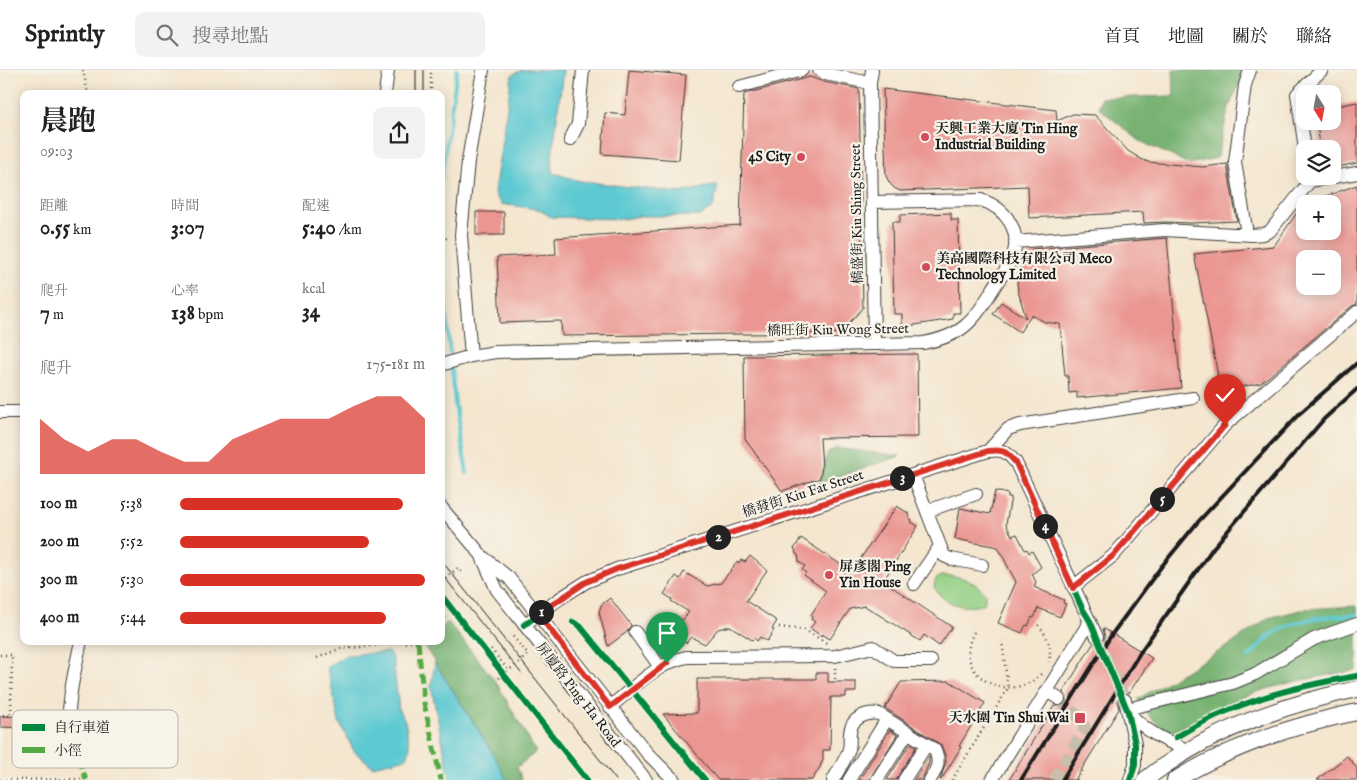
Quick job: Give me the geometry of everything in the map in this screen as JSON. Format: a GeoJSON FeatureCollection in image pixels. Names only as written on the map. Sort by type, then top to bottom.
{"type":"FeatureCollection","features":[{"type":"Feature","properties":{"kind":"main road"},"geometry":{"type":"LineString","coordinates":[[1144,780],[1189,751],[1228,730],[1270,713],[1357,689]]}},
{"type":"Feature","properties":{"kind":"main road"},"geometry":{"type":"LineString","coordinates":[[1175,780],[1214,759],[1265,738],[1321,720],[1357,712]]}},
{"type":"Feature","properties":{"kind":"street"},"geometry":{"type":"LineString","coordinates":[[386,90],[388,70]]}},
{"type":"Feature","properties":{"kind":"street"},"geometry":{"type":"LineString","coordinates":[[467,357],[461,236],[468,161],[483,70]]}},
{"type":"Feature","properties":{"kind":"street"},"geometry":{"type":"LineString","coordinates":[[570,140],[578,124],[583,70]]}},
{"type":"Feature","properties":{"kind":"street"},"geometry":{"type":"LineString","coordinates":[[739,87],[802,70]]}},
{"type":"Feature","properties":{"kind":"street"},"geometry":{"type":"LineString","coordinates":[[818,70],[826,74],[871,76]]}},
{"type":"Feature","properties":{"kind":"street"},"geometry":{"type":"LineString","coordinates":[[1247,234],[1235,162],[1245,85],[1250,70]]}},
{"type":"Feature","properties":{"kind":"street"},"geometry":{"type":"LineString","coordinates":[[1304,140],[1297,94],[1322,70]]}},
{"type":"Feature","properties":{"kind":"street","name":"橋盛街 Kiu Shing Street"},"geometry":{"type":"LineString","coordinates":[[871,76],[874,344]]}},
{"type":"Feature","properties":{"kind":"street"},"geometry":{"type":"LineString","coordinates":[[1341,175],[1357,173]]}},
{"type":"Feature","properties":{"kind":"street"},"geometry":{"type":"LineString","coordinates":[[872,202],[981,200],[990,203],[1006,215],[1011,223],[1015,242],[1164,230],[1263,234],[1270,231],[1305,185]]}},
{"type":"Feature","properties":{"kind":"street","name":"橋旺街 Kiu Wong Street"},"geometry":{"type":"LineString","coordinates":[[445,364],[467,357],[496,352],[923,343],[938,340],[965,326],[976,315],[1011,260],[1015,242]]}},
{"type":"Feature","properties":{"kind":"street"},"geometry":{"type":"LineString","coordinates":[[1073,588],[1114,555],[1225,425],[1357,312]]}},
{"type":"Feature","properties":{"kind":"street"},"geometry":{"type":"LineString","coordinates":[[988,451],[1008,429],[1020,424],[1193,398]]}},
{"type":"Feature","properties":{"kind":"street"},"geometry":{"type":"LineString","coordinates":[[0,412],[20,412]]}},
{"type":"Feature","properties":{"kind":"street"},"geometry":{"type":"LineString","coordinates":[[988,451],[998,450],[1007,452],[1016,463],[1097,637]]}},
{"type":"Feature","properties":{"kind":"street","name":"橋發街 Kiu Fat Street"},"geometry":{"type":"LineString","coordinates":[[524,625],[586,582],[650,559],[988,451]]}},
{"type":"Feature","properties":{"kind":"street"},"geometry":{"type":"LineString","coordinates":[[913,474],[944,556],[982,564]]}},
{"type":"Feature","properties":{"kind":"street"},"geometry":{"type":"LineString","coordinates":[[927,511],[976,494]]}},
{"type":"Feature","properties":{"kind":"street","name":"屏廈路 Ping Ha Road"},"geometry":{"type":"LineString","coordinates":[[445,512],[482,557],[508,578],[659,767],[674,780]]}},
{"type":"Feature","properties":{"kind":"street"},"geometry":{"type":"LineString","coordinates":[[914,584],[940,546]]}},
{"type":"Feature","properties":{"kind":"street","name":"屏廈路 Ping Ha Road"},"geometry":{"type":"LineString","coordinates":[[482,557],[497,590],[646,780]]}},
{"type":"Feature","properties":{"kind":"street"},"geometry":{"type":"LineString","coordinates":[[992,780],[1090,621]]}},
{"type":"Feature","properties":{"kind":"street"},"geometry":{"type":"LineString","coordinates":[[1127,707],[1233,682],[1255,674],[1314,639],[1357,624]]}},
{"type":"Feature","properties":{"kind":"street"},"geometry":{"type":"LineString","coordinates":[[635,632],[660,667]]}},
{"type":"Feature","properties":{"kind":"street"},"geometry":{"type":"LineString","coordinates":[[69,710],[80,645]]}},
{"type":"Feature","properties":{"kind":"street"},"geometry":{"type":"LineString","coordinates":[[610,707],[660,667],[673,660],[687,657],[834,656],[873,647],[894,661],[931,661]]}},
{"type":"Feature","properties":{"kind":"street"},"geometry":{"type":"LineString","coordinates":[[1047,691],[1059,699]]}},
{"type":"Feature","properties":{"kind":"street"},"geometry":{"type":"LineString","coordinates":[[1127,707],[1139,724],[1150,733],[1189,751]]}},
{"type":"Feature","properties":{"kind":"street"},"geometry":{"type":"LineString","coordinates":[[1127,707],[1135,744],[1135,764],[1130,780]]}},
{"type":"Feature","properties":{"kind":"street"},"geometry":{"type":"LineString","coordinates":[[832,780],[848,753],[851,740],[850,733],[855,721],[866,714],[872,713],[879,714],[934,748],[938,755],[939,763],[930,780]]}},
{"type":"Feature","properties":{"kind":"street"},"geometry":{"type":"LineString","coordinates":[[849,780],[887,719]]}},
{"type":"Feature","properties":{"kind":"street"},"geometry":{"type":"LineString","coordinates":[[878,780],[908,732]]}},
{"type":"Feature","properties":{"kind":"street"},"geometry":{"type":"LineString","coordinates":[[904,780],[927,744]]}},
{"type":"Feature","properties":{"kind":"street"},"geometry":{"type":"LineString","coordinates":[[659,767],[667,780]]}},
{"type":"Feature","properties":{"kind":"path"},"geometry":{"type":"LineString","coordinates":[[83,70],[87,90]]}},
{"type":"Feature","properties":{"kind":"path"},"geometry":{"type":"LineString","coordinates":[[431,70],[431,90]]}},
{"type":"Feature","properties":{"kind":"path"},"geometry":{"type":"LineString","coordinates":[[445,578],[458,568],[462,573]]}},
{"type":"Feature","properties":{"kind":"path"},"geometry":{"type":"LineString","coordinates":[[974,632],[970,639],[968,654],[973,669],[978,675],[992,684],[1008,688],[1025,685],[1033,681],[1040,676],[1049,661],[1048,638],[1038,625]]}},
{"type":"Feature","properties":{"kind":"path"},"geometry":{"type":"LineString","coordinates":[[504,674],[528,655],[511,634]]}},
{"type":"Feature","properties":{"kind":"path"},"geometry":{"type":"LineString","coordinates":[[952,780],[1008,688],[1002,641]]}},
{"type":"Feature","properties":{"kind":"path"},"geometry":{"type":"LineString","coordinates":[[317,658],[339,650],[383,645]]}},
{"type":"Feature","properties":{"kind":"path"},"geometry":{"type":"LineString","coordinates":[[481,645],[510,682]]}},
{"type":"Feature","properties":{"kind":"path"},"geometry":{"type":"LineString","coordinates":[[491,649],[504,674]]}},
{"type":"Feature","properties":{"kind":"path"},"geometry":{"type":"LineString","coordinates":[[0,655],[12,655],[11,716],[0,715]]}},
{"type":"Feature","properties":{"kind":"path"},"geometry":{"type":"LineString","coordinates":[[7,700],[12,700]]}},
{"type":"Feature","properties":{"kind":"path"},"geometry":{"type":"LineString","coordinates":[[1077,780],[1083,770]]}},
{"type":"Feature","properties":{"kind":"path"},"geometry":{"type":"LineString","coordinates":[[0,780],[86,779]]}},
{"type":"Feature","properties":{"kind":"green space"},"geometry":{"type":"Polygon","coordinates":[[[1173,70],[1246,70],[1229,107],[1217,158],[1189,164],[1140,141],[1099,108],[1101,98],[1174,96],[1173,70]]]}},
{"type":"Feature","properties":{"kind":"green space"},"geometry":{"type":"Polygon","coordinates":[[[836,448],[900,456],[820,483],[827,454],[836,448]]]}},
{"type":"Feature","properties":{"kind":"green space"},"geometry":{"type":"Polygon","coordinates":[[[942,576],[955,576],[976,585],[985,593],[984,603],[970,607],[948,601],[937,592],[934,586],[936,579],[942,576]]]}},
{"type":"Feature","properties":{"kind":"green space"},"geometry":{"type":"Polygon","coordinates":[[[1357,606],[1357,670],[1269,688],[1223,706],[1171,733],[1152,719],[1138,699],[1230,645],[1268,618],[1305,609],[1357,606]]]}},
{"type":"Feature","properties":{"kind":"green space"},"geometry":{"type":"Polygon","coordinates":[[[448,622],[496,682],[536,752],[517,767],[522,780],[506,780],[491,750],[424,645],[445,645],[445,625],[448,622]]]}},
{"type":"Feature","properties":{"kind":"water"},"geometry":{"type":"Polygon","coordinates":[[[522,70],[563,70],[552,158],[553,173],[580,181],[680,193],[718,185],[713,208],[700,216],[640,216],[622,219],[551,217],[538,209],[501,204],[494,193],[512,75],[522,70]]]}},
{"type":"Feature","properties":{"kind":"water"},"geometry":{"type":"Polygon","coordinates":[[[388,652],[393,659],[399,711],[405,721],[410,748],[407,758],[372,766],[354,751],[339,722],[327,667],[346,655],[388,652]]]}},
{"type":"Feature","properties":{"kind":"water"},"geometry":{"type":"Polygon","coordinates":[[[435,663],[491,750],[507,780],[450,780],[431,686],[435,663]]]}},
{"type":"Feature","properties":{"kind":"building"},"geometry":{"type":"Polygon","coordinates":[[[629,70],[686,75],[679,160],[602,154],[605,113],[625,115],[629,70]]]}},
{"type":"Feature","properties":{"kind":"building","name":"4S City"},"geometry":{"type":"Polygon","coordinates":[[[810,77],[824,82],[859,89],[863,308],[840,333],[562,336],[561,321],[500,323],[497,257],[556,254],[555,238],[740,225],[744,94],[810,77]]]}},
{"type":"Feature","properties":{"kind":"building"},"geometry":{"type":"Polygon","coordinates":[[[883,89],[1056,110],[1057,121],[1073,114],[1095,115],[1128,151],[1148,162],[1202,167],[1227,164],[1237,221],[1144,223],[1143,212],[1029,218],[1028,186],[900,191],[894,188],[886,176],[883,89]]]}},
{"type":"Feature","properties":{"kind":"building"},"geometry":{"type":"Polygon","coordinates":[[[1357,102],[1357,163],[1341,166],[1341,140],[1319,140],[1318,130],[1341,130],[1341,105],[1357,102]]]}},
{"type":"Feature","properties":{"kind":"building"},"geometry":{"type":"Polygon","coordinates":[[[1357,185],[1357,304],[1352,306],[1261,383],[1221,391],[1194,254],[1274,246],[1296,214],[1296,240],[1341,240],[1341,195],[1329,195],[1357,185]]]}},
{"type":"Feature","properties":{"kind":"building"},"geometry":{"type":"Polygon","coordinates":[[[476,212],[504,212],[504,235],[476,235],[476,212]]]}},
{"type":"Feature","properties":{"kind":"building","name":"美高國際科技有限公司 Meco Technology Limited"},"geometry":{"type":"Polygon","coordinates":[[[951,213],[951,220],[958,220],[960,313],[953,313],[953,319],[902,327],[902,314],[894,314],[892,222],[900,222],[900,215],[951,213]]]}},
{"type":"Feature","properties":{"kind":"building"},"geometry":{"type":"Polygon","coordinates":[[[1167,238],[1181,388],[1077,398],[1077,392],[1069,393],[1068,376],[1065,376],[1060,324],[1045,322],[1031,315],[1020,332],[993,314],[1001,302],[1026,318],[1017,282],[1022,266],[1032,249],[1167,238]]]}},
{"type":"Feature","properties":{"kind":"building"},"geometry":{"type":"Polygon","coordinates":[[[917,354],[918,437],[820,438],[822,467],[820,478],[782,491],[745,439],[744,356],[917,354]]]}},
{"type":"Feature","properties":{"kind":"building"},"geometry":{"type":"Polygon","coordinates":[[[995,491],[1008,494],[1008,497],[1011,497],[1006,524],[1012,536],[1017,534],[1025,550],[1027,549],[1029,553],[1032,551],[1041,567],[1032,574],[1036,582],[1034,587],[1064,600],[1063,603],[1066,604],[1060,617],[1038,608],[1034,618],[1032,617],[1022,633],[998,623],[1016,582],[998,547],[955,539],[960,508],[990,514],[995,491]]]}},
{"type":"Feature","properties":{"kind":"building","name":"屏彥閣 Ping Yin House"},"geometry":{"type":"Polygon","coordinates":[[[897,506],[908,513],[909,518],[912,520],[911,522],[918,526],[883,581],[952,627],[939,646],[924,635],[920,641],[865,606],[850,609],[830,639],[822,634],[821,636],[810,628],[815,622],[811,619],[813,616],[811,615],[826,591],[804,575],[806,573],[802,570],[805,566],[799,562],[798,555],[794,549],[801,538],[843,566],[858,562],[897,506]]]}},
{"type":"Feature","properties":{"kind":"building"},"geometry":{"type":"Polygon","coordinates":[[[750,556],[767,570],[746,601],[777,621],[767,641],[760,637],[757,641],[754,638],[752,640],[730,626],[718,629],[705,644],[691,637],[686,643],[675,636],[680,628],[678,626],[689,612],[671,601],[672,599],[664,594],[676,576],[680,579],[684,572],[707,586],[721,583],[737,562],[739,563],[741,560],[745,562],[750,556]]]}},
{"type":"Feature","properties":{"kind":"building"},"geometry":{"type":"Polygon","coordinates":[[[610,598],[631,625],[627,632],[608,646],[599,612],[601,605],[610,598]]]}},
{"type":"Feature","properties":{"kind":"building","name":"天水圍 Tin Shui Wai"},"geometry":{"type":"Polygon","coordinates":[[[1103,628],[1152,658],[1129,693],[1119,694],[1117,701],[1119,709],[1075,780],[1009,780],[1054,706],[1062,706],[1066,703],[1066,696],[1063,692],[1093,644],[1100,645],[1104,641],[1103,628]]]}},
{"type":"Feature","properties":{"kind":"building"},"geometry":{"type":"Polygon","coordinates":[[[816,673],[828,673],[828,682],[856,682],[856,692],[846,692],[846,697],[831,697],[830,750],[823,750],[823,759],[812,780],[718,780],[663,714],[697,713],[697,679],[816,679],[816,673]]]}},
{"type":"Feature","properties":{"kind":"building"},"geometry":{"type":"Polygon","coordinates":[[[949,681],[985,703],[940,780],[946,762],[941,745],[885,708],[901,682],[949,681]]]}},
{"type":"Feature","properties":{"kind":"building"},"geometry":{"type":"Polygon","coordinates":[[[0,716],[12,716],[12,727],[0,727],[0,716]]]}},
{"type":"Feature","properties":{"kind":"building"},"geometry":{"type":"Polygon","coordinates":[[[890,730],[897,735],[869,780],[859,780],[890,730]]]}},
{"type":"Feature","properties":{"kind":"building"},"geometry":{"type":"Polygon","coordinates":[[[910,744],[916,747],[896,780],[887,780],[910,744]]]}},
{"type":"Feature","properties":{"kind":"building"},"geometry":{"type":"Polygon","coordinates":[[[1347,756],[1357,768],[1357,780],[1317,780],[1347,756]]]}},
{"type":"Feature","properties":{"kind":"building"},"geometry":{"type":"Polygon","coordinates":[[[929,757],[929,763],[922,780],[914,780],[929,757]]]}},
{"type":"Feature","properties":{"kind":"waterway"},"geometry":{"type":"LineString","coordinates":[[445,152],[457,70]]}},
{"type":"Feature","properties":{"kind":"waterway"},"geometry":{"type":"LineString","coordinates":[[445,303],[455,405],[467,473]]}},
{"type":"Feature","properties":{"kind":"waterway"},"geometry":{"type":"LineString","coordinates":[[1249,657],[1271,635],[1294,624],[1325,617],[1357,615]]}},
{"type":"Feature","properties":{"kind":"tunnel"},"geometry":{"type":"LineString","coordinates":[[1097,637],[1125,700]]}},
{"type":"Feature","properties":{"kind":"tunnel"},"geometry":{"type":"LineString","coordinates":[[1054,780],[1085,729],[1082,720],[1059,699]]}},
{"type":"Feature","properties":{"kind":"tram line"},"geometry":{"type":"LineString","coordinates":[[416,70],[416,90]]}},
{"type":"Feature","properties":{"kind":"tram line"},"geometry":{"type":"LineString","coordinates":[[424,70],[424,90]]}},
{"type":"Feature","properties":{"kind":"tram line"},"geometry":{"type":"LineString","coordinates":[[445,565],[616,780]]}},
{"type":"Feature","properties":{"kind":"tram line"},"geometry":{"type":"LineString","coordinates":[[445,578],[521,673]]}},
{"type":"Feature","properties":{"kind":"railway"},"geometry":{"type":"LineString","coordinates":[[1021,780],[1112,634],[1161,567],[1197,523],[1299,414],[1357,363]]}},
{"type":"Feature","properties":{"kind":"railway"},"geometry":{"type":"LineString","coordinates":[[1062,780],[1141,651],[1213,548],[1324,419],[1357,389]]}},
{"type":"Feature","properties":{"kind":"marked path"},"geometry":{"type":"LineString","coordinates":[[418,645],[424,703],[441,780]]}},
{"type":"Feature","properties":{"kind":"marked path"},"geometry":{"type":"LineString","coordinates":[[82,768],[86,780]]}},
{"type":"Feature","properties":{"kind":"cycle path"},"geometry":{"type":"LineString","coordinates":[[524,625],[586,582],[617,569],[988,451],[1001,451],[1007,453],[1016,463],[1082,608],[1090,621],[1128,712],[1135,744],[1135,765],[1130,780]]}},
{"type":"Feature","properties":{"kind":"cycle path"},"geometry":{"type":"LineString","coordinates":[[445,600],[587,780]]}},
{"type":"Feature","properties":{"kind":"cycle path"},"geometry":{"type":"LineString","coordinates":[[573,622],[580,626],[705,780]]}},
{"type":"Feature","properties":{"kind":"cycle path"},"geometry":{"type":"LineString","coordinates":[[1176,737],[1219,714],[1241,705],[1309,685],[1357,676]]}},
{"type":"Feature","properties":{"kind":"place","name":"天興工業大廈 Tin Hing Industrial Building"},"geometry":{"type":"Point","coordinates":[925,137]}},
{"type":"Feature","properties":{"kind":"place","name":"4S City"},"geometry":{"type":"Point","coordinates":[801,157]}},
{"type":"Feature","properties":{"kind":"place","name":"美高國際科技有限公司 Meco Technology Limited"},"geometry":{"type":"Point","coordinates":[926,267]}},
{"type":"Feature","properties":{"kind":"place","name":"屏彥閣 Ping Yin House"},"geometry":{"type":"Point","coordinates":[829,575]}},
{"type":"Feature","properties":{"kind":"place","name":"天水圍 Tin Shui Wai"},"geometry":{"type":"Point","coordinates":[1080,718]}},
{"type":"Feature","properties":{"kind":"route"},"geometry":{"type":"LineString","coordinates":[[667,663],[610,707],[538,614],[586,582],[617,569],[988,451],[998,450],[1007,452],[1016,463],[1073,588],[1114,555],[1225,425]]}}]}
